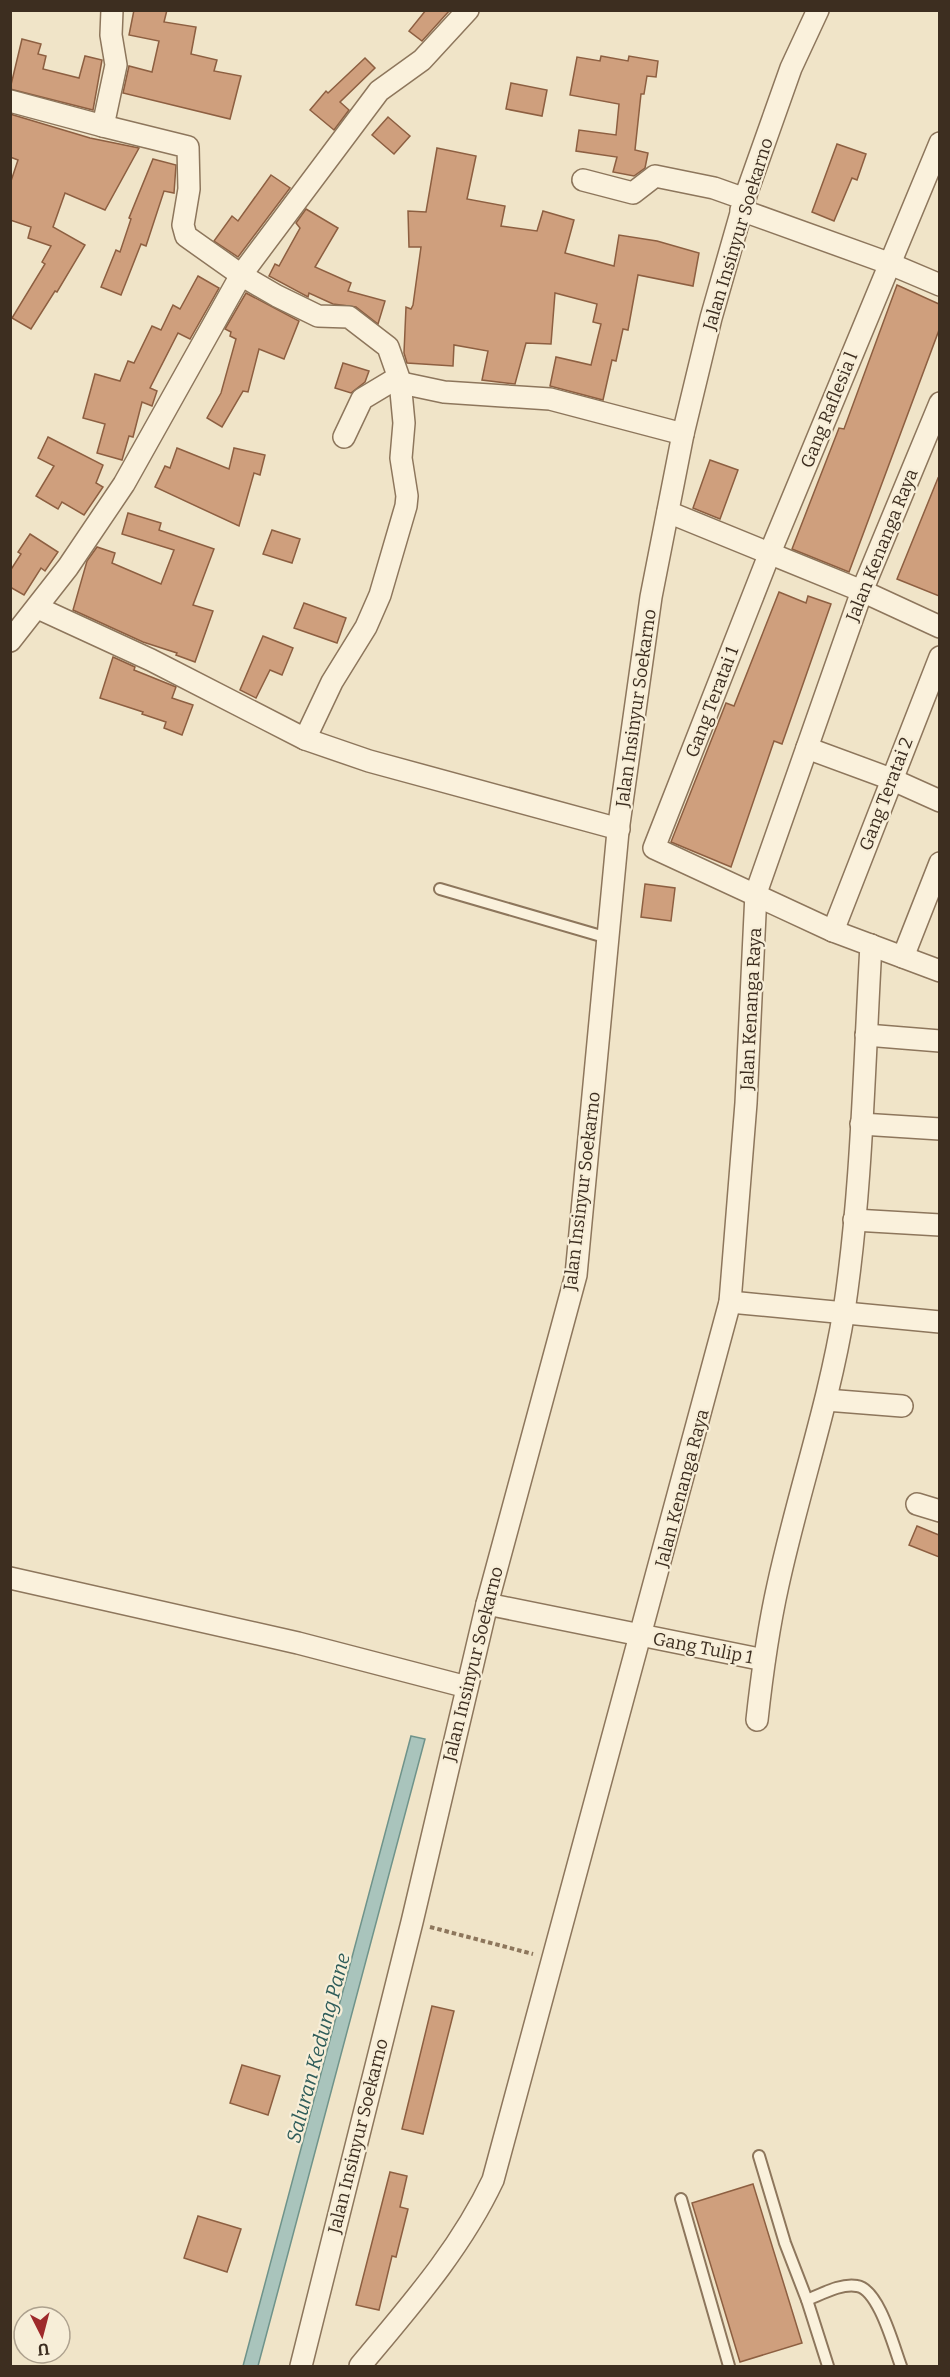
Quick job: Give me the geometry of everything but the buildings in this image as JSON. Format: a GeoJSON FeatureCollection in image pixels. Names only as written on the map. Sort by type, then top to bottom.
{"type":"FeatureCollection","features":[{"type":"Feature","properties":{"kind":"street"},"geometry":{"type":"LineString","coordinates":[[103,126],[116,65],[111,35],[112,10]]}},
{"type":"Feature","properties":{"kind":"street"},"geometry":{"type":"LineString","coordinates":[[10,641],[38,608],[124,484],[241,275],[379,91],[422,60],[468,10]]}},
{"type":"Feature","properties":{"kind":"street","name":"Jalan Insinyur Soekarno"},"geometry":{"type":"LineString","coordinates":[[301,2367],[412,1922],[487,1604],[576,1275],[608,938],[600,825],[668,512],[669,430],[711,318],[733,198],[818,10]]}},
{"type":"Feature","properties":{"kind":"street"},"geometry":{"type":"LineString","coordinates":[[10,101],[189,148],[184,233],[241,275],[312,314],[349,316],[388,347],[400,381],[405,433],[401,458],[407,496],[380,595],[366,627],[332,682],[305,738]]}},
{"type":"Feature","properties":{"kind":"street","name":"Gang Raflesia l"},"geometry":{"type":"LineString","coordinates":[[769,555],[939,143]]}},
{"type":"Feature","properties":{"kind":"street"},"geometry":{"type":"LineString","coordinates":[[583,180],[633,193],[655,176],[733,198],[939,285]]}},
{"type":"Feature","properties":{"kind":"street"},"geometry":{"type":"LineString","coordinates":[[344,437],[362,399],[386,383],[400,381],[444,392],[550,399],[669,430]]}},
{"type":"Feature","properties":{"kind":"street","name":"Jalan Kenanga Raya"},"geometry":{"type":"LineString","coordinates":[[360,2367],[438,2271],[479,2210],[493,2180],[614,1731],[642,1636],[730,1302],[746,1103],[756,893],[861,591],[939,403]]}},
{"type":"Feature","properties":{"kind":"street"},"geometry":{"type":"LineString","coordinates":[[668,512],[861,591],[939,627]]}},
{"type":"Feature","properties":{"kind":"street","name":"Gang Teratai 1"},"geometry":{"type":"LineString","coordinates":[[756,893],[654,848],[769,555]]}},
{"type":"Feature","properties":{"kind":"street"},"geometry":{"type":"LineString","coordinates":[[38,608],[151,660],[305,738],[369,761],[600,825]]}},
{"type":"Feature","properties":{"kind":"street","name":"Gang Teratai 2"},"geometry":{"type":"LineString","coordinates":[[834,931],[939,657]]}},
{"type":"Feature","properties":{"kind":"street"},"geometry":{"type":"LineString","coordinates":[[807,748],[891,779],[939,801]]}},
{"type":"Feature","properties":{"kind":"street"},"geometry":{"type":"LineString","coordinates":[[903,957],[939,863]]}},
{"type":"Feature","properties":{"kind":"street"},"geometry":{"type":"LineString","coordinates":[[756,893],[834,931],[939,970]]}},
{"type":"Feature","properties":{"kind":"street"},"geometry":{"type":"LineString","coordinates":[[757,1720],[764,1660],[778,1584],[826,1400],[844,1312],[861,1124],[870,945]]}},
{"type":"Feature","properties":{"kind":"street"},"geometry":{"type":"LineString","coordinates":[[866,1035],[939,1041]]}},
{"type":"Feature","properties":{"kind":"street"},"geometry":{"type":"LineString","coordinates":[[861,1124],[939,1129]]}},
{"type":"Feature","properties":{"kind":"street"},"geometry":{"type":"LineString","coordinates":[[854,1220],[939,1225]]}},
{"type":"Feature","properties":{"kind":"street"},"geometry":{"type":"LineString","coordinates":[[730,1302],[939,1322]]}},
{"type":"Feature","properties":{"kind":"street"},"geometry":{"type":"LineString","coordinates":[[826,1400],[902,1406]]}},
{"type":"Feature","properties":{"kind":"street"},"geometry":{"type":"LineString","coordinates":[[916,1504],[939,1511]]}},
{"type":"Feature","properties":{"kind":"street"},"geometry":{"type":"LineString","coordinates":[[10,1578],[298,1643],[467,1687]]}},
{"type":"Feature","properties":{"kind":"street","name":"Gang Tulip 1"},"geometry":{"type":"LineString","coordinates":[[487,1604],[764,1660]]}},
{"type":"Feature","properties":{"kind":"lane"},"geometry":{"type":"LineString","coordinates":[[440,889],[608,938]]}},
{"type":"Feature","properties":{"kind":"lane"},"geometry":{"type":"LineString","coordinates":[[759,2156],[785,2243],[807,2300],[828,2367]]}},
{"type":"Feature","properties":{"kind":"lane"},"geometry":{"type":"LineString","coordinates":[[681,2199],[729,2367]]}},
{"type":"Feature","properties":{"kind":"lane"},"geometry":{"type":"LineString","coordinates":[[807,2300],[838,2288],[858,2286],[871,2293],[901,2367]]}},
{"type":"Feature","properties":{"kind":"path"},"geometry":{"type":"LineString","coordinates":[[412,1922],[553,1958]]}},
{"type":"Feature","properties":{"kind":"water"},"geometry":{"type":"Polygon","coordinates":[[[411,1736],[425,1739],[258,2366],[243,2366],[411,1736]]]}},
{"type":"Feature","properties":{"kind":"water label","name":"Saluran Kedung Pane"},"geometry":{"type":"Point","coordinates":[318,2048]}}]}
